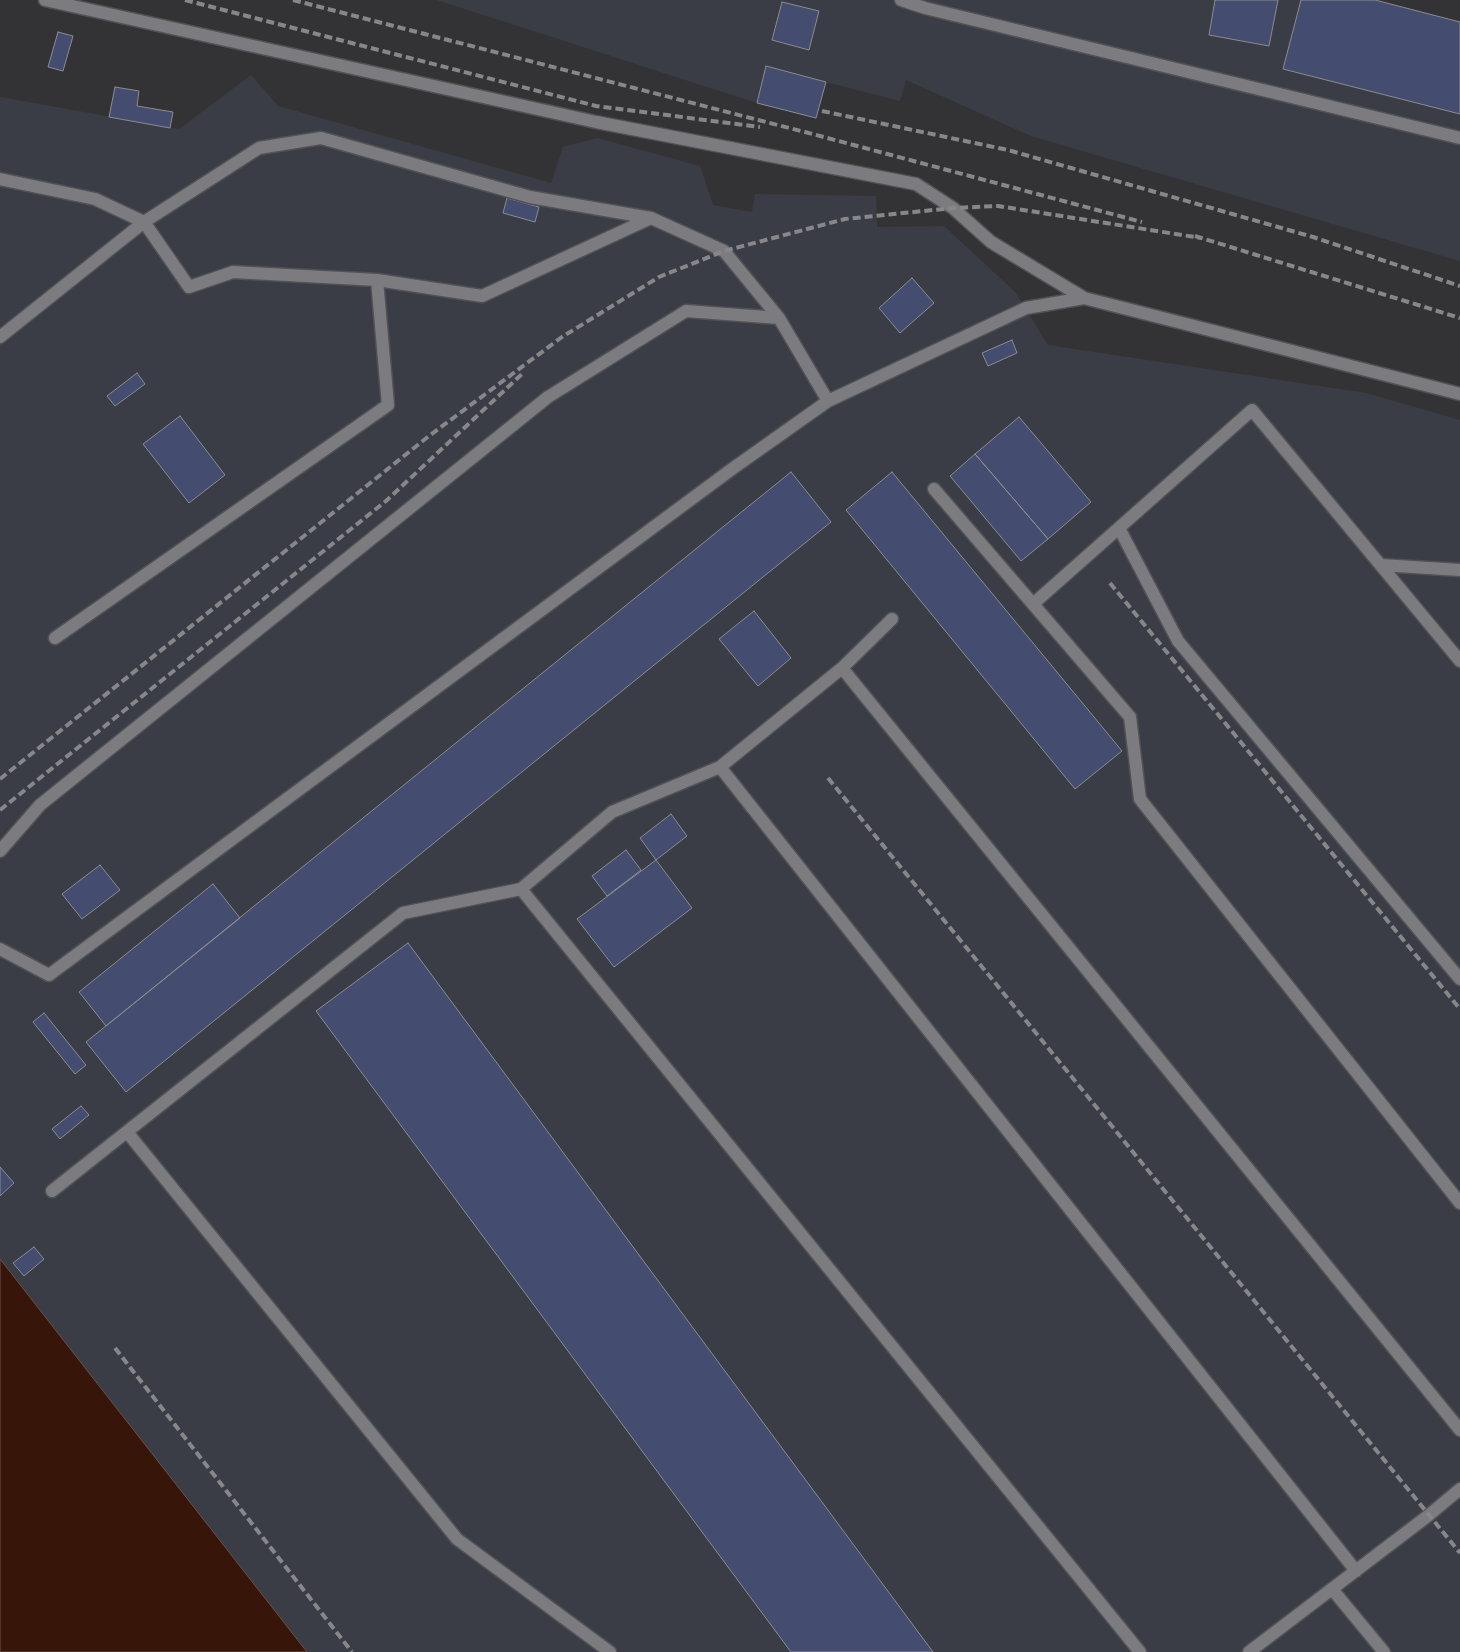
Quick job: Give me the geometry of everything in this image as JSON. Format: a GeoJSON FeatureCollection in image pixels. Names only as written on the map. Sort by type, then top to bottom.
{"type":"FeatureCollection","features":[{"type":"Feature","properties":{"kind":"lane"},"geometry":{"type":"LineString","coordinates":[[45,0],[596,122],[916,184],[953,208],[991,242],[1084,298],[1460,394]]}},
{"type":"Feature","properties":{"kind":"lane"},"geometry":{"type":"LineString","coordinates":[[900,0],[944,13],[1460,138]]}},
{"type":"Feature","properties":{"kind":"lane"},"geometry":{"type":"LineString","coordinates":[[0,337],[144,222],[259,148],[320,138],[530,197],[650,218],[724,251],[780,318],[828,401]]}},
{"type":"Feature","properties":{"kind":"lane"},"geometry":{"type":"LineString","coordinates":[[0,179],[95,199],[144,222],[189,288],[233,272],[377,280],[482,296],[650,218]]}},
{"type":"Feature","properties":{"kind":"lane"},"geometry":{"type":"LineString","coordinates":[[55,638],[388,405],[377,280]]}},
{"type":"Feature","properties":{"kind":"lane"},"geometry":{"type":"LineString","coordinates":[[0,949],[49,975],[724,475],[828,401],[1026,308],[1084,298]]}},
{"type":"Feature","properties":{"kind":"lane"},"geometry":{"type":"LineString","coordinates":[[0,852],[40,805],[548,397],[686,311],[780,318]]}},
{"type":"Feature","properties":{"kind":"lane"},"geometry":{"type":"LineString","coordinates":[[1033,604],[1252,410],[1460,661]]}},
{"type":"Feature","properties":{"kind":"lane"},"geometry":{"type":"LineString","coordinates":[[934,489],[1130,717],[1140,799],[1460,1203]]}},
{"type":"Feature","properties":{"kind":"lane"},"geometry":{"type":"LineString","coordinates":[[1119,528],[1178,641],[1460,979]]}},
{"type":"Feature","properties":{"kind":"lane"},"geometry":{"type":"LineString","coordinates":[[1381,565],[1460,570]]}},
{"type":"Feature","properties":{"kind":"lane"},"geometry":{"type":"LineString","coordinates":[[52,1191],[403,913],[521,889],[612,812],[720,767],[842,668],[892,620]]}},
{"type":"Feature","properties":{"kind":"lane"},"geometry":{"type":"LineString","coordinates":[[842,668],[1460,1430]]}},
{"type":"Feature","properties":{"kind":"lane"},"geometry":{"type":"LineString","coordinates":[[720,767],[1356,1571]]}},
{"type":"Feature","properties":{"kind":"lane"},"geometry":{"type":"LineString","coordinates":[[521,889],[1140,1652]]}},
{"type":"Feature","properties":{"kind":"lane"},"geometry":{"type":"LineString","coordinates":[[127,1132],[457,1540],[610,1652]]}},
{"type":"Feature","properties":{"kind":"lane"},"geometry":{"type":"LineString","coordinates":[[1249,1652],[1429,1515],[1460,1489]]}},
{"type":"Feature","properties":{"kind":"lane"},"geometry":{"type":"LineString","coordinates":[[1332,1589],[1384,1652]]}},
{"type":"Feature","properties":{"kind":"shaded area"},"geometry":{"type":"Polygon","coordinates":[[[437,0],[1375,0],[1460,22],[1460,261],[1031,136],[906,80],[900,101],[826,82],[816,118],[757,103],[437,0]]]}},
{"type":"Feature","properties":{"kind":"shaded area"},"geometry":{"type":"Polygon","coordinates":[[[251,75],[278,106],[551,183],[563,147],[597,138],[700,166],[713,205],[752,212],[755,194],[876,196],[877,227],[944,226],[1015,292],[1048,345],[1366,393],[1460,420],[1460,1652],[307,1652],[0,1259],[0,97],[179,129],[251,75]]]}},
{"type":"Feature","properties":{"kind":"shaded area"},"geometry":{"type":"Polygon","coordinates":[[[0,1259],[307,1652],[0,1652],[0,1259]]]}},
{"type":"Feature","properties":{"kind":"building"},"geometry":{"type":"Polygon","coordinates":[[[1215,0],[1278,0],[1269,46],[1209,35],[1215,0]]]}},
{"type":"Feature","properties":{"kind":"building"},"geometry":{"type":"Polygon","coordinates":[[[1301,0],[1375,0],[1460,22],[1460,114],[1283,69],[1301,0]]]}},
{"type":"Feature","properties":{"kind":"building"},"geometry":{"type":"Polygon","coordinates":[[[782,2],[819,11],[809,50],[772,40],[782,2]]]}},
{"type":"Feature","properties":{"kind":"building"},"geometry":{"type":"Polygon","coordinates":[[[58,32],[73,36],[63,71],[48,67],[58,32]]]}},
{"type":"Feature","properties":{"kind":"building"},"geometry":{"type":"Polygon","coordinates":[[[766,66],[826,82],[816,118],[757,103],[766,66]]]}},
{"type":"Feature","properties":{"kind":"building"},"geometry":{"type":"Polygon","coordinates":[[[115,87],[139,91],[137,106],[173,112],[170,128],[109,117],[115,87]]]}},
{"type":"Feature","properties":{"kind":"building"},"geometry":{"type":"Polygon","coordinates":[[[507,198],[539,207],[535,222],[503,213],[507,198]]]}},
{"type":"Feature","properties":{"kind":"building"},"geometry":{"type":"Polygon","coordinates":[[[912,278],[934,303],[900,333],[879,308],[912,278]]]}},
{"type":"Feature","properties":{"kind":"building"},"geometry":{"type":"Polygon","coordinates":[[[1012,340],[1017,353],[988,366],[982,353],[1012,340]]]}},
{"type":"Feature","properties":{"kind":"building"},"geometry":{"type":"Polygon","coordinates":[[[137,373],[145,384],[115,406],[107,396],[137,373]]]}},
{"type":"Feature","properties":{"kind":"building"},"geometry":{"type":"Polygon","coordinates":[[[180,416],[225,475],[189,503],[143,444],[180,416]]]}},
{"type":"Feature","properties":{"kind":"building"},"geometry":{"type":"Polygon","coordinates":[[[1019,417],[1091,502],[1048,539],[975,454],[1019,417]]]}},
{"type":"Feature","properties":{"kind":"building"},"geometry":{"type":"Polygon","coordinates":[[[975,454],[1048,539],[1021,561],[950,476],[975,454]]]}},
{"type":"Feature","properties":{"kind":"building"},"geometry":{"type":"Polygon","coordinates":[[[791,472],[831,522],[126,1092],[86,1042],[791,472]]]}},
{"type":"Feature","properties":{"kind":"building"},"geometry":{"type":"Polygon","coordinates":[[[892,472],[1122,751],[1075,789],[846,510],[892,472]]]}},
{"type":"Feature","properties":{"kind":"building"},"geometry":{"type":"Polygon","coordinates":[[[754,611],[791,658],[758,686],[719,639],[754,611]]]}},
{"type":"Feature","properties":{"kind":"building"},"geometry":{"type":"Polygon","coordinates":[[[671,814],[687,836],[656,860],[640,838],[671,814]]]}},
{"type":"Feature","properties":{"kind":"building"},"geometry":{"type":"Polygon","coordinates":[[[626,850],[641,870],[607,896],[592,876],[626,850]]]}},
{"type":"Feature","properties":{"kind":"building"},"geometry":{"type":"Polygon","coordinates":[[[656,860],[692,908],[614,967],[577,919],[656,860]]]}},
{"type":"Feature","properties":{"kind":"building"},"geometry":{"type":"Polygon","coordinates":[[[100,865],[120,890],[82,919],[62,894],[100,865]]]}},
{"type":"Feature","properties":{"kind":"building"},"geometry":{"type":"Polygon","coordinates":[[[213,884],[240,918],[106,1026],[79,992],[213,884]]]}},
{"type":"Feature","properties":{"kind":"building"},"geometry":{"type":"Polygon","coordinates":[[[408,943],[933,1652],[791,1652],[316,1011],[408,943]]]}},
{"type":"Feature","properties":{"kind":"building"},"geometry":{"type":"Polygon","coordinates":[[[44,1013],[86,1065],[75,1074],[33,1022],[44,1013]]]}},
{"type":"Feature","properties":{"kind":"building"},"geometry":{"type":"Polygon","coordinates":[[[81,1106],[89,1115],[60,1139],[52,1129],[81,1106]]]}},
{"type":"Feature","properties":{"kind":"building"},"geometry":{"type":"Polygon","coordinates":[[[0,1167],[14,1183],[0,1196],[0,1167]]]}},
{"type":"Feature","properties":{"kind":"building"},"geometry":{"type":"Polygon","coordinates":[[[34,1247],[44,1259],[24,1276],[13,1263],[34,1247]]]}},
{"type":"Feature","properties":{"kind":"railway"},"geometry":{"type":"LineString","coordinates":[[185,0],[596,106],[760,127]]}},
{"type":"Feature","properties":{"kind":"railway"},"geometry":{"type":"LineString","coordinates":[[293,0],[805,132],[1142,222]]}},
{"type":"Feature","properties":{"kind":"railway"},"geometry":{"type":"LineString","coordinates":[[822,111],[1008,150],[1313,237],[1460,286]]}},
{"type":"Feature","properties":{"kind":"railway"},"geometry":{"type":"LineString","coordinates":[[0,779],[429,436],[562,337],[659,277],[724,251],[845,219],[953,208],[998,206],[1201,238]]}},
{"type":"Feature","properties":{"kind":"railway"},"geometry":{"type":"LineString","coordinates":[[1195,236],[1460,318]]}},
{"type":"Feature","properties":{"kind":"railway"},"geometry":{"type":"LineString","coordinates":[[0,810],[386,501],[522,374]]}},
{"type":"Feature","properties":{"kind":"railway"},"geometry":{"type":"LineString","coordinates":[[1110,583],[1460,1009]]}},
{"type":"Feature","properties":{"kind":"railway"},"geometry":{"type":"LineString","coordinates":[[828,778],[1460,1553]]}},
{"type":"Feature","properties":{"kind":"railway"},"geometry":{"type":"LineString","coordinates":[[115,1348],[352,1652]]}}]}
